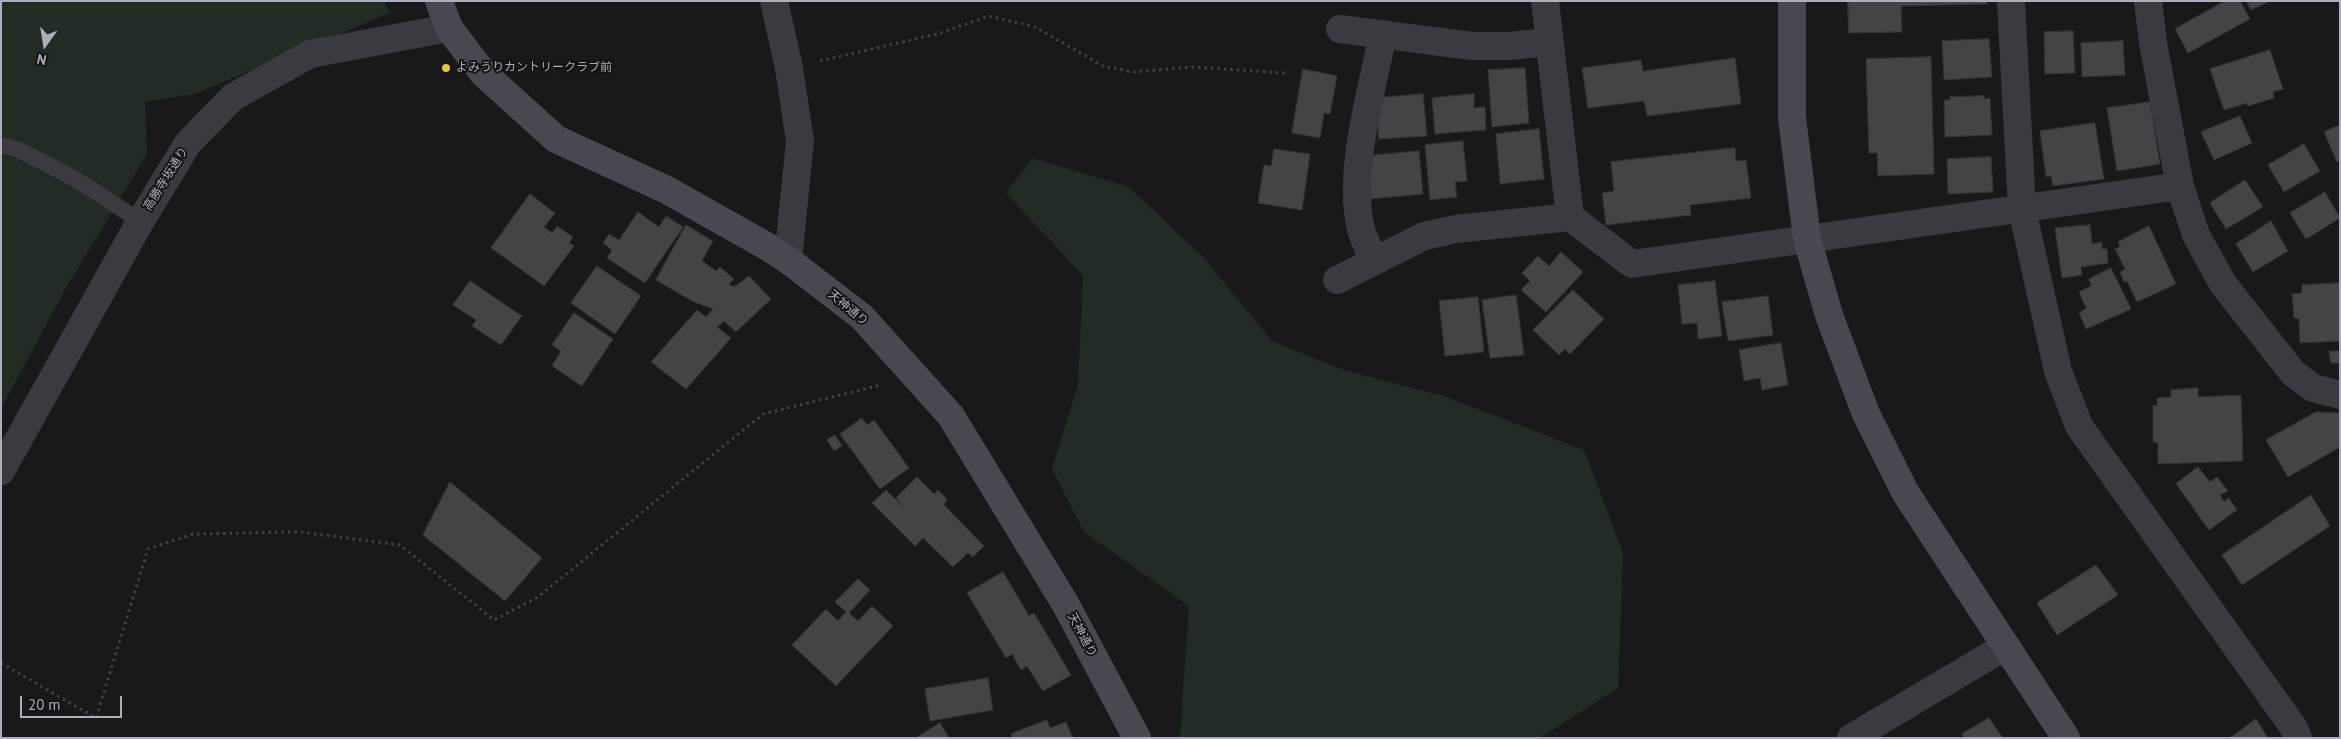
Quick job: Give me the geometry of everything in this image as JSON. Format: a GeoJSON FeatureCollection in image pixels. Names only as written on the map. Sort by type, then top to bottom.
{"type":"FeatureCollection","features":[{"type":"Feature","properties":{"kind":"street","name":"天神通り"},"geometry":{"type":"LineString","coordinates":[[440,1],[449,28],[483,73],[556,139],[667,190],[788,260],[862,318],[951,416],[1066,605],[1137,738]]}},
{"type":"Feature","properties":{"kind":"street"},"geometry":{"type":"LineString","coordinates":[[774,1],[789,68],[800,141],[788,260]]}},
{"type":"Feature","properties":{"kind":"street"},"geometry":{"type":"LineString","coordinates":[[1545,1],[1570,217]]}},
{"type":"Feature","properties":{"kind":"street"},"geometry":{"type":"LineString","coordinates":[[1792,1],[1792,118],[1807,239],[1829,315],[1866,414],[1905,492],[2066,738]]}},
{"type":"Feature","properties":{"kind":"street"},"geometry":{"type":"LineString","coordinates":[[2011,1],[2022,209],[2058,371],[2079,426],[2294,728],[2298,738]]}},
{"type":"Feature","properties":{"kind":"street"},"geometry":{"type":"LineString","coordinates":[[2148,1],[2153,43],[2180,186],[2196,235],[2223,284],[2293,373],[2313,388],[2340,396]]}},
{"type":"Feature","properties":{"kind":"street","name":"高勝寺坂通り"},"geometry":{"type":"LineString","coordinates":[[1,471],[140,222],[188,143],[233,97],[310,54],[449,28]]}},
{"type":"Feature","properties":{"kind":"street"},"geometry":{"type":"LineString","coordinates":[[1340,29],[1472,46],[1510,46],[1549,42]]}},
{"type":"Feature","properties":{"kind":"street"},"geometry":{"type":"LineString","coordinates":[[1374,261],[1361,229],[1357,194],[1359,155],[1383,34]]}},
{"type":"Feature","properties":{"kind":"street"},"geometry":{"type":"LineString","coordinates":[[1337,280],[1424,236],[1456,229],[1570,217],[1632,264],[2180,186]]}},
{"type":"Feature","properties":{"kind":"street"},"geometry":{"type":"LineString","coordinates":[[1851,738],[2006,646]]}},
{"type":"Feature","properties":{"kind":"lane"},"geometry":{"type":"LineString","coordinates":[[1,146],[11,146],[54,167],[92,188],[140,222]]}},
{"type":"Feature","properties":{"kind":"path"},"geometry":{"type":"LineString","coordinates":[[789,68],[937,34],[989,16],[1035,27],[1103,66],[1133,72],[1192,67],[1285,74]]}},
{"type":"Feature","properties":{"kind":"path"},"geometry":{"type":"LineString","coordinates":[[1,663],[96,718],[148,549],[193,534],[300,532],[400,545],[494,620],[538,597],[764,414],[916,377]]}},
{"type":"Feature","properties":{"kind":"shaded area"},"geometry":{"type":"Polygon","coordinates":[[[1,1],[384,1],[390,13],[194,94],[145,102],[147,154],[66,288],[1,409],[1,1]]]}},
{"type":"Feature","properties":{"kind":"shaded area"},"geometry":{"type":"Polygon","coordinates":[[[1032,158],[1129,187],[1203,257],[1272,341],[1344,370],[1444,396],[1584,450],[1623,553],[1618,688],[1540,738],[1180,738],[1189,606],[1084,532],[1052,469],[1078,385],[1083,276],[1006,193],[1032,158]]]}},
{"type":"Feature","properties":{"kind":"building"},"geometry":{"type":"Polygon","coordinates":[[[1848,1],[1987,1],[1987,4],[1901,6],[1902,32],[1849,33],[1848,1]]]}},
{"type":"Feature","properties":{"kind":"building"},"geometry":{"type":"Polygon","coordinates":[[[2225,1],[2240,1],[2250,19],[2188,53],[2175,29],[2225,1]]]}},
{"type":"Feature","properties":{"kind":"building"},"geometry":{"type":"Polygon","coordinates":[[[2247,1],[2270,1],[2251,10],[2247,1]]]}},
{"type":"Feature","properties":{"kind":"building"},"geometry":{"type":"Polygon","coordinates":[[[2073,31],[2075,73],[2045,74],[2044,32],[2073,31]]]}},
{"type":"Feature","properties":{"kind":"building"},"geometry":{"type":"Polygon","coordinates":[[[1989,39],[1992,77],[1944,80],[1942,41],[1989,39]]]}},
{"type":"Feature","properties":{"kind":"building"},"geometry":{"type":"Polygon","coordinates":[[[2123,41],[2125,75],[2082,77],[2081,43],[2123,41]]]}},
{"type":"Feature","properties":{"kind":"building"},"geometry":{"type":"Polygon","coordinates":[[[2270,50],[2283,89],[2273,92],[2274,98],[2248,106],[2247,103],[2224,110],[2210,69],[2270,50]]]}},
{"type":"Feature","properties":{"kind":"building"},"geometry":{"type":"Polygon","coordinates":[[[1931,57],[1934,174],[1878,176],[1877,153],[1869,153],[1866,59],[1931,57]]]}},
{"type":"Feature","properties":{"kind":"building"},"geometry":{"type":"Polygon","coordinates":[[[1735,58],[1741,104],[1647,116],[1644,101],[1588,108],[1582,68],[1641,60],[1643,71],[1735,58]]]}},
{"type":"Feature","properties":{"kind":"building"},"geometry":{"type":"Polygon","coordinates":[[[1525,68],[1529,123],[1492,127],[1488,70],[1525,68]]]}},
{"type":"Feature","properties":{"kind":"building"},"geometry":{"type":"Polygon","coordinates":[[[1303,69],[1337,76],[1330,114],[1324,113],[1320,138],[1292,133],[1303,69]]]}},
{"type":"Feature","properties":{"kind":"building"},"geometry":{"type":"Polygon","coordinates":[[[1423,94],[1427,136],[1379,139],[1375,98],[1423,94]]]}},
{"type":"Feature","properties":{"kind":"building"},"geometry":{"type":"Polygon","coordinates":[[[1474,94],[1474,108],[1485,107],[1486,130],[1435,134],[1432,98],[1474,94]]]}},
{"type":"Feature","properties":{"kind":"building"},"geometry":{"type":"Polygon","coordinates":[[[1984,96],[1984,99],[1990,98],[1992,135],[1945,137],[1944,100],[1950,100],[1950,97],[1984,96]]]}},
{"type":"Feature","properties":{"kind":"building"},"geometry":{"type":"Polygon","coordinates":[[[2150,102],[2160,164],[2117,171],[2107,108],[2150,102]]]}},
{"type":"Feature","properties":{"kind":"building"},"geometry":{"type":"Polygon","coordinates":[[[2240,116],[2252,143],[2214,160],[2201,132],[2240,116]]]}},
{"type":"Feature","properties":{"kind":"building"},"geometry":{"type":"Polygon","coordinates":[[[2095,123],[2104,179],[2053,186],[2051,176],[2046,177],[2040,131],[2095,123]]]}},
{"type":"Feature","properties":{"kind":"building"},"geometry":{"type":"Polygon","coordinates":[[[2340,125],[2340,160],[2337,162],[2324,132],[2340,125]]]}},
{"type":"Feature","properties":{"kind":"building"},"geometry":{"type":"Polygon","coordinates":[[[1539,129],[1544,179],[1500,184],[1496,134],[1539,129]]]}},
{"type":"Feature","properties":{"kind":"building"},"geometry":{"type":"Polygon","coordinates":[[[1463,141],[1467,181],[1455,182],[1457,197],[1430,200],[1425,145],[1463,141]]]}},
{"type":"Feature","properties":{"kind":"building"},"geometry":{"type":"Polygon","coordinates":[[[2304,144],[2320,171],[2284,192],[2268,165],[2304,144]]]}},
{"type":"Feature","properties":{"kind":"building"},"geometry":{"type":"Polygon","coordinates":[[[1735,148],[1736,161],[1746,160],[1751,198],[1690,205],[1691,215],[1606,225],[1602,193],[1614,191],[1611,162],[1735,148]]]}},
{"type":"Feature","properties":{"kind":"building"},"geometry":{"type":"Polygon","coordinates":[[[1274,149],[1310,154],[1302,210],[1258,203],[1264,165],[1271,166],[1274,149]]]}},
{"type":"Feature","properties":{"kind":"building"},"geometry":{"type":"Polygon","coordinates":[[[1419,151],[1423,194],[1371,199],[1367,156],[1419,151]]]}},
{"type":"Feature","properties":{"kind":"building"},"geometry":{"type":"Polygon","coordinates":[[[1991,157],[1993,192],[1948,194],[1947,159],[1991,157]]]}},
{"type":"Feature","properties":{"kind":"building"},"geometry":{"type":"Polygon","coordinates":[[[2245,180],[2263,207],[2226,229],[2210,203],[2245,180]]]}},
{"type":"Feature","properties":{"kind":"building"},"geometry":{"type":"Polygon","coordinates":[[[2325,192],[2340,218],[2306,239],[2290,213],[2325,192]]]}},
{"type":"Feature","properties":{"kind":"building"},"geometry":{"type":"Polygon","coordinates":[[[530,194],[555,213],[544,227],[552,233],[557,226],[573,237],[569,243],[574,246],[544,286],[491,248],[530,194]]]}},
{"type":"Feature","properties":{"kind":"building"},"geometry":{"type":"Polygon","coordinates":[[[638,212],[659,227],[666,216],[683,227],[645,283],[607,258],[612,250],[603,243],[609,234],[619,240],[638,212]]]}},
{"type":"Feature","properties":{"kind":"building"},"geometry":{"type":"Polygon","coordinates":[[[2271,221],[2288,251],[2253,272],[2236,244],[2271,221]]]}},
{"type":"Feature","properties":{"kind":"building"},"geometry":{"type":"Polygon","coordinates":[[[686,225],[713,241],[702,261],[716,271],[720,267],[734,279],[729,284],[734,287],[749,276],[771,299],[736,332],[724,321],[717,327],[731,338],[686,389],[651,362],[697,310],[706,317],[713,309],[692,301],[656,280],[686,225]]]}},
{"type":"Feature","properties":{"kind":"building"},"geometry":{"type":"Polygon","coordinates":[[[2090,225],[2092,244],[2102,242],[2102,249],[2107,249],[2108,263],[2081,267],[2082,275],[2062,278],[2055,228],[2090,225]]]}},
{"type":"Feature","properties":{"kind":"building"},"geometry":{"type":"Polygon","coordinates":[[[2149,226],[2176,284],[2137,302],[2127,281],[2124,282],[2120,272],[2125,269],[2115,249],[2120,247],[2118,242],[2149,226]]]}},
{"type":"Feature","properties":{"kind":"building"},"geometry":{"type":"Polygon","coordinates":[[[1561,252],[1583,272],[1546,312],[1521,290],[1530,281],[1522,273],[1538,256],[1549,266],[1561,252]]]}},
{"type":"Feature","properties":{"kind":"building"},"geometry":{"type":"Polygon","coordinates":[[[597,266],[641,296],[615,334],[571,303],[597,266]]]}},
{"type":"Feature","properties":{"kind":"building"},"geometry":{"type":"Polygon","coordinates":[[[2111,268],[2131,309],[2086,329],[2079,313],[2086,308],[2079,292],[2091,286],[2089,279],[2111,268]]]}},
{"type":"Feature","properties":{"kind":"building"},"geometry":{"type":"Polygon","coordinates":[[[470,281],[522,316],[501,345],[472,326],[476,320],[453,305],[470,281]]]}},
{"type":"Feature","properties":{"kind":"building"},"geometry":{"type":"Polygon","coordinates":[[[1715,281],[1722,336],[1698,339],[1697,323],[1682,324],[1678,285],[1715,281]]]}},
{"type":"Feature","properties":{"kind":"building"},"geometry":{"type":"Polygon","coordinates":[[[2340,283],[2340,341],[2300,343],[2299,319],[2294,318],[2292,294],[2302,293],[2302,285],[2340,283]]]}},
{"type":"Feature","properties":{"kind":"building"},"geometry":{"type":"Polygon","coordinates":[[[1573,290],[1604,319],[1570,354],[1565,349],[1559,355],[1533,330],[1573,290]]]}},
{"type":"Feature","properties":{"kind":"building"},"geometry":{"type":"Polygon","coordinates":[[[1516,295],[1524,355],[1490,358],[1482,300],[1516,295]]]}},
{"type":"Feature","properties":{"kind":"building"},"geometry":{"type":"Polygon","coordinates":[[[1768,296],[1773,335],[1728,341],[1722,302],[1768,296]]]}},
{"type":"Feature","properties":{"kind":"building"},"geometry":{"type":"Polygon","coordinates":[[[1478,297],[1484,352],[1445,356],[1439,301],[1478,297]]]}},
{"type":"Feature","properties":{"kind":"building"},"geometry":{"type":"Polygon","coordinates":[[[574,313],[613,339],[582,386],[552,366],[561,351],[552,345],[574,313]]]}},
{"type":"Feature","properties":{"kind":"building"},"geometry":{"type":"Polygon","coordinates":[[[1781,343],[1788,385],[1762,390],[1760,378],[1744,381],[1739,350],[1781,343]]]}},
{"type":"Feature","properties":{"kind":"building"},"geometry":{"type":"Polygon","coordinates":[[[2329,351],[2340,351],[2340,363],[2331,363],[2329,351]]]}},
{"type":"Feature","properties":{"kind":"building"},"geometry":{"type":"Polygon","coordinates":[[[2198,388],[2198,397],[2241,395],[2243,461],[2158,464],[2158,443],[2153,442],[2153,405],[2157,406],[2157,398],[2171,397],[2171,390],[2198,388]]]}},
{"type":"Feature","properties":{"kind":"building"},"geometry":{"type":"Polygon","coordinates":[[[2316,412],[2340,413],[2340,447],[2288,477],[2266,440],[2316,412]]]}},
{"type":"Feature","properties":{"kind":"building"},"geometry":{"type":"Polygon","coordinates":[[[862,418],[867,425],[874,420],[909,468],[880,489],[840,434],[862,418]]]}},
{"type":"Feature","properties":{"kind":"building"},"geometry":{"type":"Polygon","coordinates":[[[835,435],[842,446],[834,451],[827,440],[835,435]]]}},
{"type":"Feature","properties":{"kind":"building"},"geometry":{"type":"Polygon","coordinates":[[[2198,467],[2210,482],[2217,477],[2228,491],[2220,495],[2224,502],[2229,498],[2237,510],[2209,530],[2176,484],[2198,467]]]}},
{"type":"Feature","properties":{"kind":"building"},"geometry":{"type":"Polygon","coordinates":[[[917,477],[934,494],[938,490],[947,499],[944,505],[984,546],[973,557],[968,553],[953,567],[923,538],[915,546],[872,503],[886,490],[904,508],[896,498],[917,477]]]}},
{"type":"Feature","properties":{"kind":"building"},"geometry":{"type":"Polygon","coordinates":[[[450,482],[542,558],[505,601],[423,535],[450,482]]]}},
{"type":"Feature","properties":{"kind":"building"},"geometry":{"type":"Polygon","coordinates":[[[2311,495],[2330,526],[2242,585],[2222,555],[2311,495]]]}},
{"type":"Feature","properties":{"kind":"building"},"geometry":{"type":"Polygon","coordinates":[[[2096,565],[2118,595],[2057,635],[2037,603],[2096,565]]]}},
{"type":"Feature","properties":{"kind":"building"},"geometry":{"type":"Polygon","coordinates":[[[1003,572],[1029,616],[1034,613],[1071,675],[1043,691],[1027,666],[1021,670],[1012,654],[1006,658],[967,593],[1003,572]]]}},
{"type":"Feature","properties":{"kind":"building"},"geometry":{"type":"Polygon","coordinates":[[[858,579],[870,590],[849,613],[858,621],[872,606],[893,626],[836,686],[792,645],[826,609],[838,621],[846,612],[835,602],[858,579]]]}},
{"type":"Feature","properties":{"kind":"building"},"geometry":{"type":"Polygon","coordinates":[[[988,678],[993,710],[930,721],[925,689],[988,678]]]}},
{"type":"Feature","properties":{"kind":"building"},"geometry":{"type":"Polygon","coordinates":[[[1989,718],[2003,738],[1964,738],[1962,734],[1989,718]]]}},
{"type":"Feature","properties":{"kind":"building"},"geometry":{"type":"Polygon","coordinates":[[[2256,719],[2268,738],[2230,738],[2256,719]]]}},
{"type":"Feature","properties":{"kind":"building"},"geometry":{"type":"Polygon","coordinates":[[[1047,720],[1050,728],[1066,722],[1073,738],[1012,738],[1011,734],[1047,720]]]}},
{"type":"Feature","properties":{"kind":"building"},"geometry":{"type":"Polygon","coordinates":[[[940,723],[949,738],[916,738],[940,723]]]}},
{"type":"Feature","properties":{"kind":"place","name":"よみうりカントリークラブ前"},"geometry":{"type":"Point","coordinates":[446,68]}}]}
